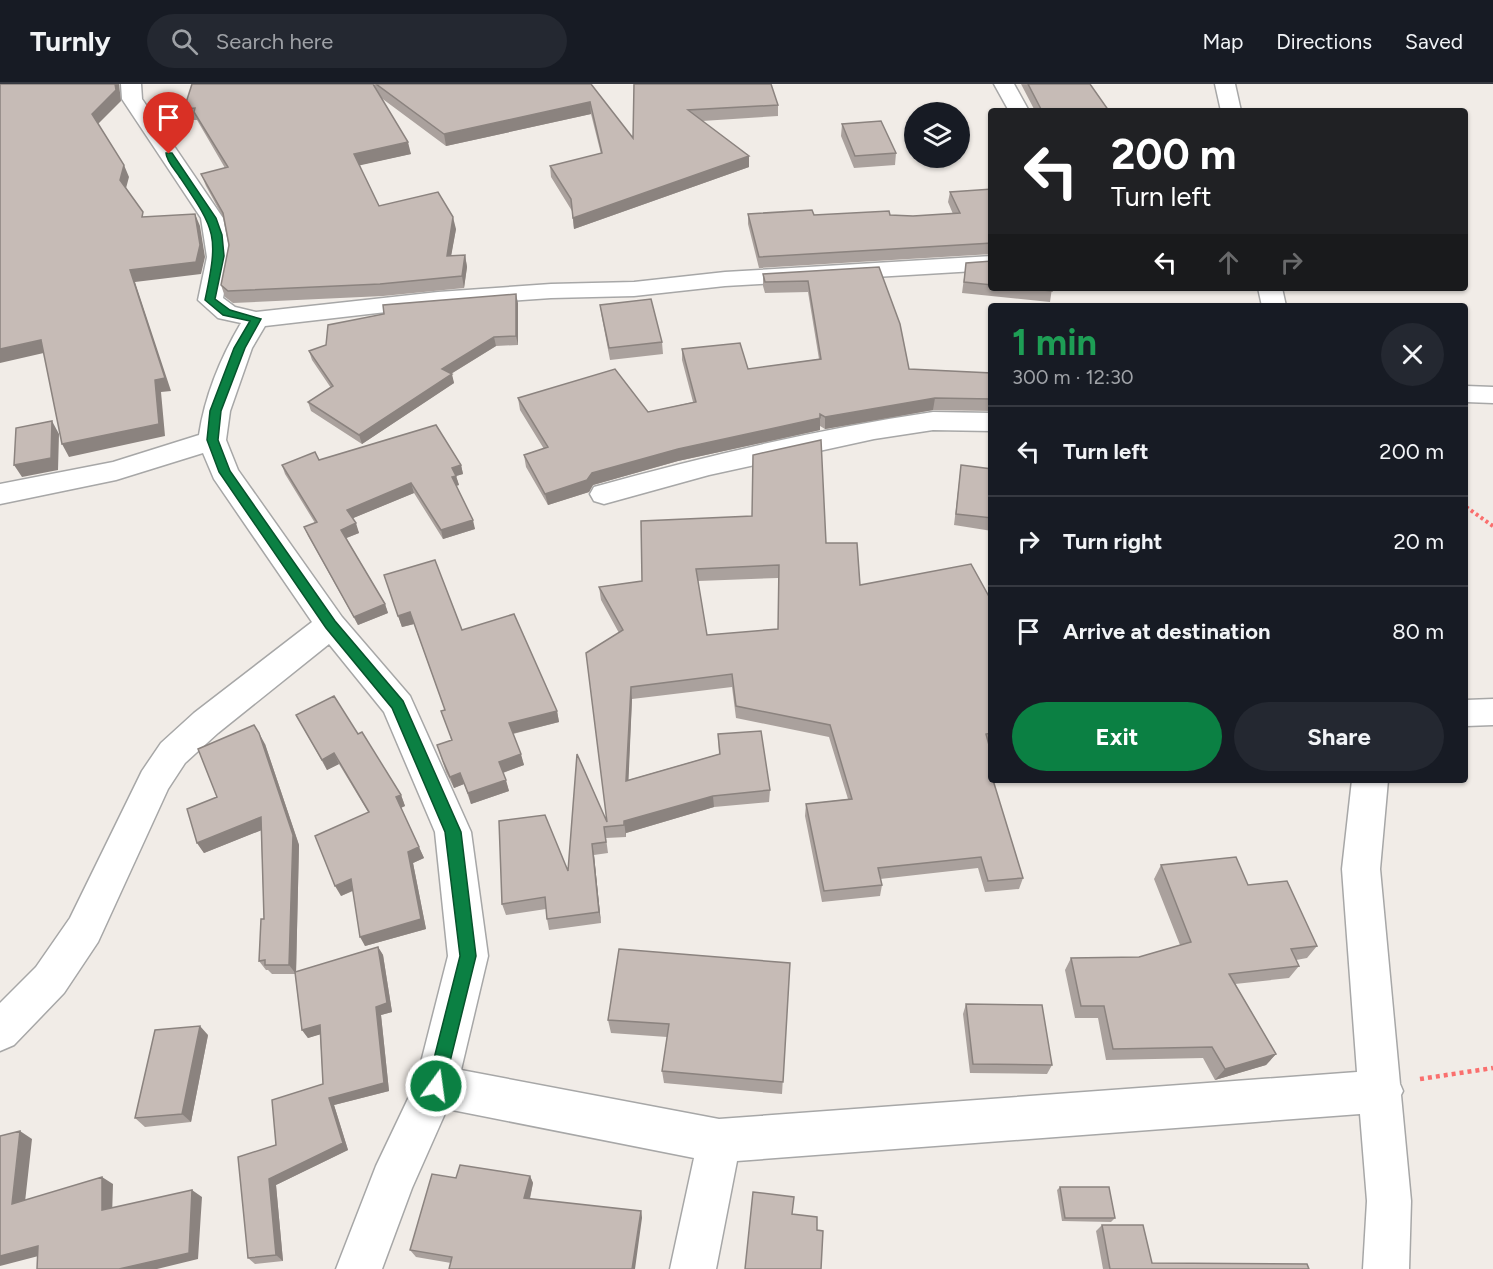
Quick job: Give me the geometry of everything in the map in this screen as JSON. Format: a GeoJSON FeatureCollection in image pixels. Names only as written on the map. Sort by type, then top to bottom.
{"type":"FeatureCollection","features":[{"type":"Feature","properties":{"kind":"street"},"geometry":{"type":"LineString","coordinates":[[131,84],[132,99],[212,218],[219,256],[210,300],[227,313],[256,319],[438,299],[634,289],[725,279],[988,263]]}},
{"type":"Feature","properties":{"kind":"street"},"geometry":{"type":"LineString","coordinates":[[1004,84],[1018,108]]}},
{"type":"Feature","properties":{"kind":"street"},"geometry":{"type":"LineString","coordinates":[[1225,84],[1230,108]]}},
{"type":"Feature","properties":{"kind":"street"},"geometry":{"type":"LineString","coordinates":[[256,319],[239,348],[216,411],[212,440],[224,472],[331,625],[398,705],[453,832],[468,956],[436,1086],[392,1182],[359,1269]]}},
{"type":"Feature","properties":{"kind":"street"},"geometry":{"type":"LineString","coordinates":[[1468,394],[1493,395]]}},
{"type":"Feature","properties":{"kind":"street"},"geometry":{"type":"LineString","coordinates":[[604,494],[709,466],[874,430],[933,422],[988,422]]}},
{"type":"Feature","properties":{"kind":"street"},"geometry":{"type":"LineString","coordinates":[[0,494],[116,471],[212,440]]}},
{"type":"Feature","properties":{"kind":"street"},"geometry":{"type":"LineString","coordinates":[[0,1031],[50,980],[84,930],[154,781],[172,753],[206,723],[331,625]]}},
{"type":"Feature","properties":{"kind":"street"},"geometry":{"type":"LineString","coordinates":[[1468,714],[1493,712]]}},
{"type":"Feature","properties":{"kind":"street"},"geometry":{"type":"LineString","coordinates":[[1370,783],[1361,869],[1382,1091],[1389,1201],[1386,1269]]}},
{"type":"Feature","properties":{"kind":"street"},"geometry":{"type":"LineString","coordinates":[[0,999],[50,980]]}},
{"type":"Feature","properties":{"kind":"street"},"geometry":{"type":"LineString","coordinates":[[436,1086],[718,1141],[1382,1091]]}},
{"type":"Feature","properties":{"kind":"street"},"geometry":{"type":"LineString","coordinates":[[693,1269],[718,1141]]}},
{"type":"Feature","properties":{"kind":"path"},"geometry":{"type":"LineString","coordinates":[[1468,508],[1493,525]]}},
{"type":"Feature","properties":{"kind":"path"},"geometry":{"type":"LineString","coordinates":[[1382,1091],[1430,1076],[1493,1068]]}},
{"type":"Feature","properties":{"kind":"building"},"geometry":{"type":"Polygon","coordinates":[[[0,84],[115,84],[116,90],[92,114],[124,165],[120,180],[143,212],[142,217],[195,214],[200,245],[196,262],[130,270],[165,378],[155,380],[159,424],[62,444],[41,340],[0,349],[0,84]]]}},
{"type":"Feature","properties":{"kind":"building"},"geometry":{"type":"Polygon","coordinates":[[[192,84],[373,84],[408,142],[354,154],[379,206],[438,192],[453,217],[447,256],[465,255],[462,276],[380,284],[228,291],[221,285],[229,245],[223,213],[201,174],[228,167],[194,112],[195,108],[184,109],[192,84]]]}},
{"type":"Feature","properties":{"kind":"building"},"geometry":{"type":"Polygon","coordinates":[[[376,84],[591,84],[633,138],[634,84],[771,84],[778,105],[688,110],[749,156],[573,218],[571,199],[550,166],[602,153],[590,102],[444,134],[376,84]]]}},
{"type":"Feature","properties":{"kind":"building"},"geometry":{"type":"Polygon","coordinates":[[[1028,84],[1090,84],[1107,108],[1040,108],[1028,84]]]}},
{"type":"Feature","properties":{"kind":"building"},"geometry":{"type":"Polygon","coordinates":[[[881,121],[896,153],[855,156],[842,124],[881,121]]]}},
{"type":"Feature","properties":{"kind":"building"},"geometry":{"type":"Polygon","coordinates":[[[988,189],[988,243],[759,257],[748,214],[812,210],[814,215],[889,211],[890,215],[913,216],[960,213],[950,192],[988,189]]]}},
{"type":"Feature","properties":{"kind":"building"},"geometry":{"type":"Polygon","coordinates":[[[988,261],[988,285],[964,282],[966,263],[988,261]]]}},
{"type":"Feature","properties":{"kind":"building"},"geometry":{"type":"Polygon","coordinates":[[[879,267],[900,324],[909,369],[988,373],[988,399],[935,398],[825,417],[820,414],[820,418],[678,449],[592,473],[587,480],[545,494],[524,455],[548,447],[518,398],[615,369],[648,412],[696,402],[682,349],[740,343],[748,369],[821,359],[808,281],[765,282],[763,274],[879,267]]]}},
{"type":"Feature","properties":{"kind":"building"},"geometry":{"type":"Polygon","coordinates":[[[516,294],[516,336],[494,337],[442,369],[452,374],[359,435],[308,402],[333,386],[309,351],[326,345],[328,325],[384,314],[383,305],[516,294]]]}},
{"type":"Feature","properties":{"kind":"building"},"geometry":{"type":"Polygon","coordinates":[[[651,299],[662,342],[609,348],[600,305],[651,299]]]}},
{"type":"Feature","properties":{"kind":"building"},"geometry":{"type":"Polygon","coordinates":[[[52,421],[51,458],[14,465],[16,428],[52,421]]]}},
{"type":"Feature","properties":{"kind":"building"},"geometry":{"type":"Polygon","coordinates":[[[436,425],[461,465],[452,468],[456,476],[452,477],[473,520],[441,530],[411,483],[347,510],[356,523],[341,530],[385,604],[354,617],[304,527],[317,522],[282,465],[315,452],[319,460],[436,425]]]}},
{"type":"Feature","properties":{"kind":"building"},"geometry":{"type":"Polygon","coordinates":[[[821,440],[826,543],[857,543],[860,585],[971,564],[988,595],[988,734],[986,734],[988,783],[994,783],[1023,878],[988,881],[981,857],[878,868],[882,885],[824,891],[806,804],[852,799],[830,725],[736,706],[732,674],[631,687],[626,781],[720,754],[718,734],[761,731],[770,790],[713,796],[624,821],[624,825],[604,827],[606,842],[592,844],[599,912],[547,919],[545,897],[502,904],[499,821],[545,815],[568,871],[577,754],[607,822],[586,653],[623,630],[599,587],[642,581],[641,521],[752,516],[753,455],[821,440]],[[779,565],[696,569],[707,635],[778,629],[779,565]]]}},
{"type":"Feature","properties":{"kind":"building"},"geometry":{"type":"Polygon","coordinates":[[[961,465],[988,468],[988,518],[956,514],[961,465]]]}},
{"type":"Feature","properties":{"kind":"building"},"geometry":{"type":"Polygon","coordinates":[[[435,560],[462,630],[514,614],[557,711],[509,723],[521,754],[499,762],[506,780],[468,793],[460,773],[450,777],[443,761],[437,745],[452,740],[441,711],[445,710],[410,612],[398,616],[384,575],[435,560]]]}},
{"type":"Feature","properties":{"kind":"building"},"geometry":{"type":"Polygon","coordinates":[[[334,696],[358,734],[362,732],[401,795],[396,797],[419,847],[408,852],[421,919],[360,937],[351,879],[335,886],[315,836],[369,812],[334,753],[322,760],[296,715],[334,696]]]}},
{"type":"Feature","properties":{"kind":"building"},"geometry":{"type":"Polygon","coordinates":[[[254,725],[259,733],[293,835],[289,965],[265,965],[265,960],[259,961],[261,919],[264,919],[261,817],[197,843],[187,809],[217,797],[198,749],[254,725]]]}},
{"type":"Feature","properties":{"kind":"building"},"geometry":{"type":"Polygon","coordinates":[[[1236,857],[1248,885],[1287,881],[1317,946],[1291,949],[1299,966],[1229,974],[1276,1054],[1225,1069],[1212,1047],[1113,1049],[1104,1006],[1081,1006],[1071,958],[1139,957],[1191,942],[1161,865],[1236,857]]]}},
{"type":"Feature","properties":{"kind":"building"},"geometry":{"type":"Polygon","coordinates":[[[378,947],[387,1003],[376,1007],[384,1083],[329,1098],[343,1143],[269,1179],[276,1255],[248,1258],[238,1157],[276,1145],[272,1100],[323,1084],[320,1025],[302,1030],[295,972],[378,947]]]}},
{"type":"Feature","properties":{"kind":"building"},"geometry":{"type":"Polygon","coordinates":[[[619,949],[790,963],[783,1082],[662,1071],[669,1024],[608,1020],[619,949]]]}},
{"type":"Feature","properties":{"kind":"building"},"geometry":{"type":"Polygon","coordinates":[[[966,1004],[1042,1005],[1052,1065],[973,1064],[966,1004]]]}},
{"type":"Feature","properties":{"kind":"building"},"geometry":{"type":"Polygon","coordinates":[[[200,1026],[182,1114],[135,1118],[155,1030],[200,1026]]]}},
{"type":"Feature","properties":{"kind":"building"},"geometry":{"type":"Polygon","coordinates":[[[20,1131],[12,1204],[102,1177],[102,1210],[192,1190],[189,1253],[119,1269],[37,1269],[38,1246],[0,1256],[0,1136],[20,1131]]]}},
{"type":"Feature","properties":{"kind":"building"},"geometry":{"type":"Polygon","coordinates":[[[460,1165],[530,1176],[524,1198],[641,1211],[632,1269],[449,1269],[452,1257],[410,1250],[432,1174],[456,1178],[460,1165]]]}},
{"type":"Feature","properties":{"kind":"building"},"geometry":{"type":"Polygon","coordinates":[[[1060,1187],[1109,1187],[1115,1218],[1065,1218],[1060,1187]]]}},
{"type":"Feature","properties":{"kind":"building"},"geometry":{"type":"Polygon","coordinates":[[[753,1192],[794,1197],[792,1214],[817,1217],[817,1230],[823,1231],[821,1269],[745,1269],[753,1192]]]}},
{"type":"Feature","properties":{"kind":"building"},"geometry":{"type":"Polygon","coordinates":[[[1102,1225],[1143,1225],[1152,1263],[1307,1264],[1309,1269],[1110,1269],[1102,1225]]]}},
{"type":"Feature","properties":{"kind":"route"},"geometry":{"type":"LineString","coordinates":[[169,154],[185,182],[212,218],[217,235],[219,256],[210,300],[227,313],[256,319],[239,348],[216,411],[212,440],[224,472],[331,625],[398,705],[453,832],[468,956],[436,1086]]}}]}
